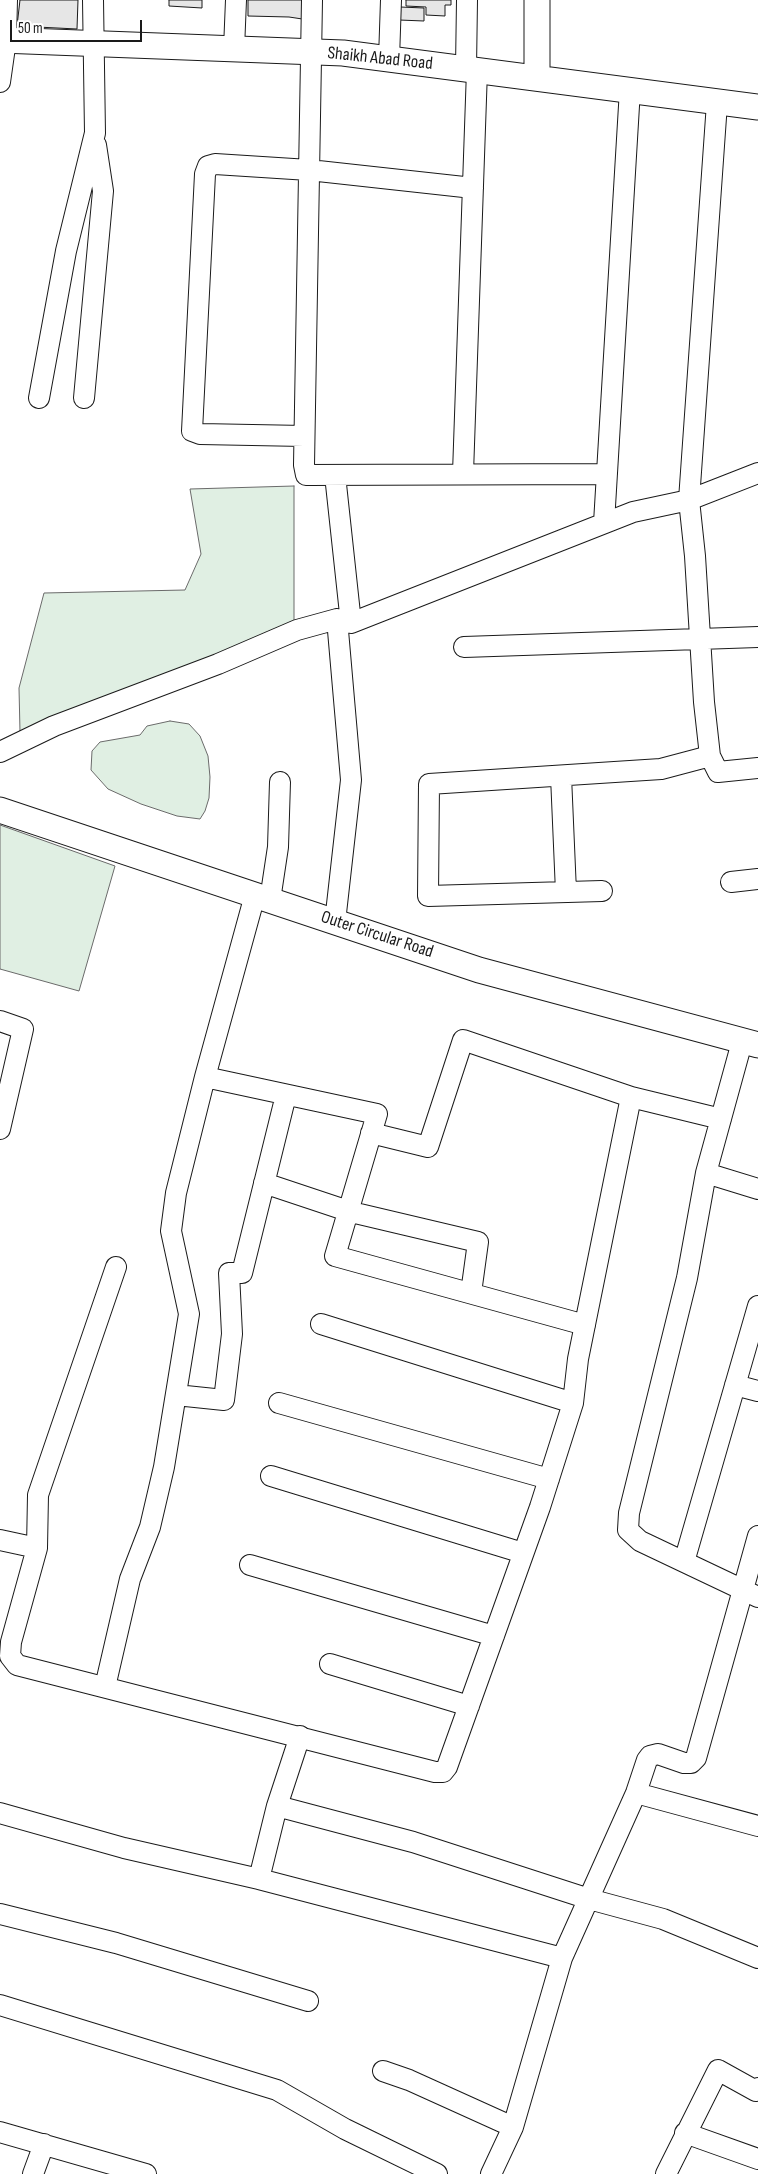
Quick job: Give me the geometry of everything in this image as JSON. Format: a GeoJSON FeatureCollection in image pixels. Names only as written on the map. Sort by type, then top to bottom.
{"type":"FeatureCollection","features":[{"type":"Feature","properties":{"kind":"main road"},"geometry":{"type":"LineString","coordinates":[[537,0],[537,78]]}},
{"type":"Feature","properties":{"kind":"main road","name":"Shaikh Abad Road"},"geometry":{"type":"LineString","coordinates":[[3,40],[311,52],[471,69],[758,107]]}},
{"type":"Feature","properties":{"kind":"main road","name":"Outer Circular Road"},"geometry":{"type":"LineString","coordinates":[[0,810],[480,970],[750,1043]]}},
{"type":"Feature","properties":{"kind":"street"},"geometry":{"type":"LineString","coordinates":[[0,82],[7,0]]}},
{"type":"Feature","properties":{"kind":"street"},"geometry":{"type":"LineString","coordinates":[[84,398],[103,191],[95,133],[92,43],[93,0]]}},
{"type":"Feature","properties":{"kind":"street"},"geometry":{"type":"LineString","coordinates":[[234,49],[236,0]]}},
{"type":"Feature","properties":{"kind":"street"},"geometry":{"type":"LineString","coordinates":[[312,0],[304,436],[306,475],[607,474]]}},
{"type":"Feature","properties":{"kind":"street"},"geometry":{"type":"LineString","coordinates":[[389,59],[391,0]]}},
{"type":"Feature","properties":{"kind":"street"},"geometry":{"type":"LineString","coordinates":[[464,473],[473,188],[471,69],[467,0]]}},
{"type":"Feature","properties":{"kind":"street"},"geometry":{"type":"LineString","coordinates":[[604,524],[630,89]]}},
{"type":"Feature","properties":{"kind":"street"},"geometry":{"type":"LineString","coordinates":[[717,103],[689,500],[702,640],[704,702],[710,756],[718,772],[758,768]]}},
{"type":"Feature","properties":{"kind":"street"},"geometry":{"type":"LineString","coordinates":[[39,398],[66,251],[95,133]]}},
{"type":"Feature","properties":{"kind":"street"},"geometry":{"type":"LineString","coordinates":[[304,436],[200,434],[192,431],[205,174],[208,166],[215,164],[309,170],[473,188]]}},
{"type":"Feature","properties":{"kind":"street"},"geometry":{"type":"LineString","coordinates":[[0,752],[54,726],[218,664],[298,630],[344,621],[634,512],[689,500],[758,473]]}},
{"type":"Feature","properties":{"kind":"street"},"geometry":{"type":"LineString","coordinates":[[335,475],[351,780],[335,922]]}},
{"type":"Feature","properties":{"kind":"street"},"geometry":{"type":"LineString","coordinates":[[464,647],[758,637]]}},
{"type":"Feature","properties":{"kind":"street"},"geometry":{"type":"LineString","coordinates":[[602,891],[428,896],[429,784],[661,769],[710,756]]}},
{"type":"Feature","properties":{"kind":"street"},"geometry":{"type":"LineString","coordinates":[[561,776],[566,892]]}},
{"type":"Feature","properties":{"kind":"street"},"geometry":{"type":"LineString","coordinates":[[105,1686],[130,1579],[150,1527],[164,1466],[189,1314],[171,1231],[176,1193],[205,1077],[278,847],[280,782]]}},
{"type":"Feature","properties":{"kind":"street"},"geometry":{"type":"LineString","coordinates":[[731,882],[758,880]]}},
{"type":"Feature","properties":{"kind":"street"},"geometry":{"type":"LineString","coordinates":[[0,1022],[23,1029],[0,1129]]}},
{"type":"Feature","properties":{"kind":"street"},"geometry":{"type":"LineString","coordinates":[[371,1133],[428,1146],[463,1040],[631,1097],[721,1119]]}},
{"type":"Feature","properties":{"kind":"street"},"geometry":{"type":"LineString","coordinates":[[750,1043],[721,1119],[706,1173],[687,1278],[629,1513],[628,1530],[640,1541],[751,1594]]}},
{"type":"Feature","properties":{"kind":"street"},"geometry":{"type":"LineString","coordinates":[[205,1077],[376,1114],[334,1256],[585,1325]]}},
{"type":"Feature","properties":{"kind":"street"},"geometry":{"type":"LineString","coordinates":[[176,1395],[224,1400],[232,1334],[230,1273],[242,1273],[286,1095]]}},
{"type":"Feature","properties":{"kind":"street"},"geometry":{"type":"LineString","coordinates":[[116,1268],[38,1495],[37,1548],[6,1641],[10,1656],[18,1665],[435,1772],[443,1772],[447,1767],[494,1636],[549,1479],[573,1403],[578,1359],[631,1097]]}},
{"type":"Feature","properties":{"kind":"street"},"geometry":{"type":"LineString","coordinates":[[706,1173],[758,1189]]}},
{"type":"Feature","properties":{"kind":"street"},"geometry":{"type":"LineString","coordinates":[[264,1183],[348,1211],[478,1242],[471,1293]]}},
{"type":"Feature","properties":{"kind":"street"},"geometry":{"type":"LineString","coordinates":[[684,1562],[758,1306]]}},
{"type":"Feature","properties":{"kind":"street"},"geometry":{"type":"LineString","coordinates":[[321,1324],[573,1403]]}},
{"type":"Feature","properties":{"kind":"street"},"geometry":{"type":"LineString","coordinates":[[735,1384],[758,1391]]}},
{"type":"Feature","properties":{"kind":"street"},"geometry":{"type":"LineString","coordinates":[[279,1402],[549,1479]]}},
{"type":"Feature","properties":{"kind":"street"},"geometry":{"type":"LineString","coordinates":[[271,1476],[523,1553]]}},
{"type":"Feature","properties":{"kind":"street"},"geometry":{"type":"LineString","coordinates":[[491,2174],[513,2127],[562,1958],[636,1793],[647,1760],[650,1756],[658,1754],[684,1764],[691,1763],[696,1758],[751,1594],[758,1536]]}},
{"type":"Feature","properties":{"kind":"street"},"geometry":{"type":"LineString","coordinates":[[0,1540],[37,1548]]}},
{"type":"Feature","properties":{"kind":"street"},"geometry":{"type":"LineString","coordinates":[[250,1565],[494,1636]]}},
{"type":"Feature","properties":{"kind":"street"},"geometry":{"type":"LineString","coordinates":[[330,1664],[469,1706]]}},
{"type":"Feature","properties":{"kind":"street"},"geometry":{"type":"LineString","coordinates":[[259,1879],[277,1806],[300,1736]]}},
{"type":"Feature","properties":{"kind":"street"},"geometry":{"type":"LineString","coordinates":[[636,1793],[758,1826]]}},
{"type":"Feature","properties":{"kind":"street"},"geometry":{"type":"LineString","coordinates":[[277,1806],[413,1842],[589,1898],[663,1919],[758,1958]]}},
{"type":"Feature","properties":{"kind":"street"},"geometry":{"type":"LineString","coordinates":[[0,1813],[124,1848],[259,1879],[562,1958]]}},
{"type":"Feature","properties":{"kind":"street"},"geometry":{"type":"LineString","coordinates":[[0,1914],[116,1943],[308,2001]]}},
{"type":"Feature","properties":{"kind":"street"},"geometry":{"type":"LineString","coordinates":[[0,2005],[277,2090],[345,2129],[437,2174]]}},
{"type":"Feature","properties":{"kind":"street"},"geometry":{"type":"LineString","coordinates":[[666,2174],[718,2070],[756,2091],[758,2088]]}},
{"type":"Feature","properties":{"kind":"street"},"geometry":{"type":"LineString","coordinates":[[383,2071],[409,2080],[513,2127]]}},
{"type":"Feature","properties":{"kind":"street"},"geometry":{"type":"LineString","coordinates":[[0,2132],[146,2174]]}},
{"type":"Feature","properties":{"kind":"street"},"geometry":{"type":"LineString","coordinates":[[685,2133],[758,2160]]}},
{"type":"Feature","properties":{"kind":"street"},"geometry":{"type":"LineString","coordinates":[[33,2174],[44,2144]]}},
{"type":"Feature","properties":{"kind":"green space"},"geometry":{"type":"Polygon","coordinates":[[[294,486],[294,624],[20,732],[19,688],[44,593],[185,590],[201,554],[190,489],[294,486]]]}},
{"type":"Feature","properties":{"kind":"green space"},"geometry":{"type":"Polygon","coordinates":[[[170,721],[189,724],[200,736],[208,756],[209,798],[200,819],[177,816],[141,804],[108,789],[91,770],[92,751],[100,742],[140,735],[147,726],[170,721]]]}},
{"type":"Feature","properties":{"kind":"green space"},"geometry":{"type":"Polygon","coordinates":[[[0,825],[115,866],[79,991],[0,969],[0,825]]]}},
{"type":"Feature","properties":{"kind":"building"},"geometry":{"type":"Polygon","coordinates":[[[20,0],[78,0],[77,29],[17,26],[20,0]]]}},
{"type":"Feature","properties":{"kind":"building"},"geometry":{"type":"Polygon","coordinates":[[[169,0],[202,0],[202,8],[169,6],[169,0]]]}},
{"type":"Feature","properties":{"kind":"building"},"geometry":{"type":"Polygon","coordinates":[[[248,0],[309,0],[309,20],[289,17],[248,16],[248,0]]]}},
{"type":"Feature","properties":{"kind":"building"},"geometry":{"type":"Polygon","coordinates":[[[406,0],[451,0],[451,5],[445,5],[445,16],[426,15],[426,7],[406,6],[406,0]]]}},
{"type":"Feature","properties":{"kind":"building"},"geometry":{"type":"Polygon","coordinates":[[[400,7],[424,8],[424,21],[399,20],[400,7]]]}}]}
